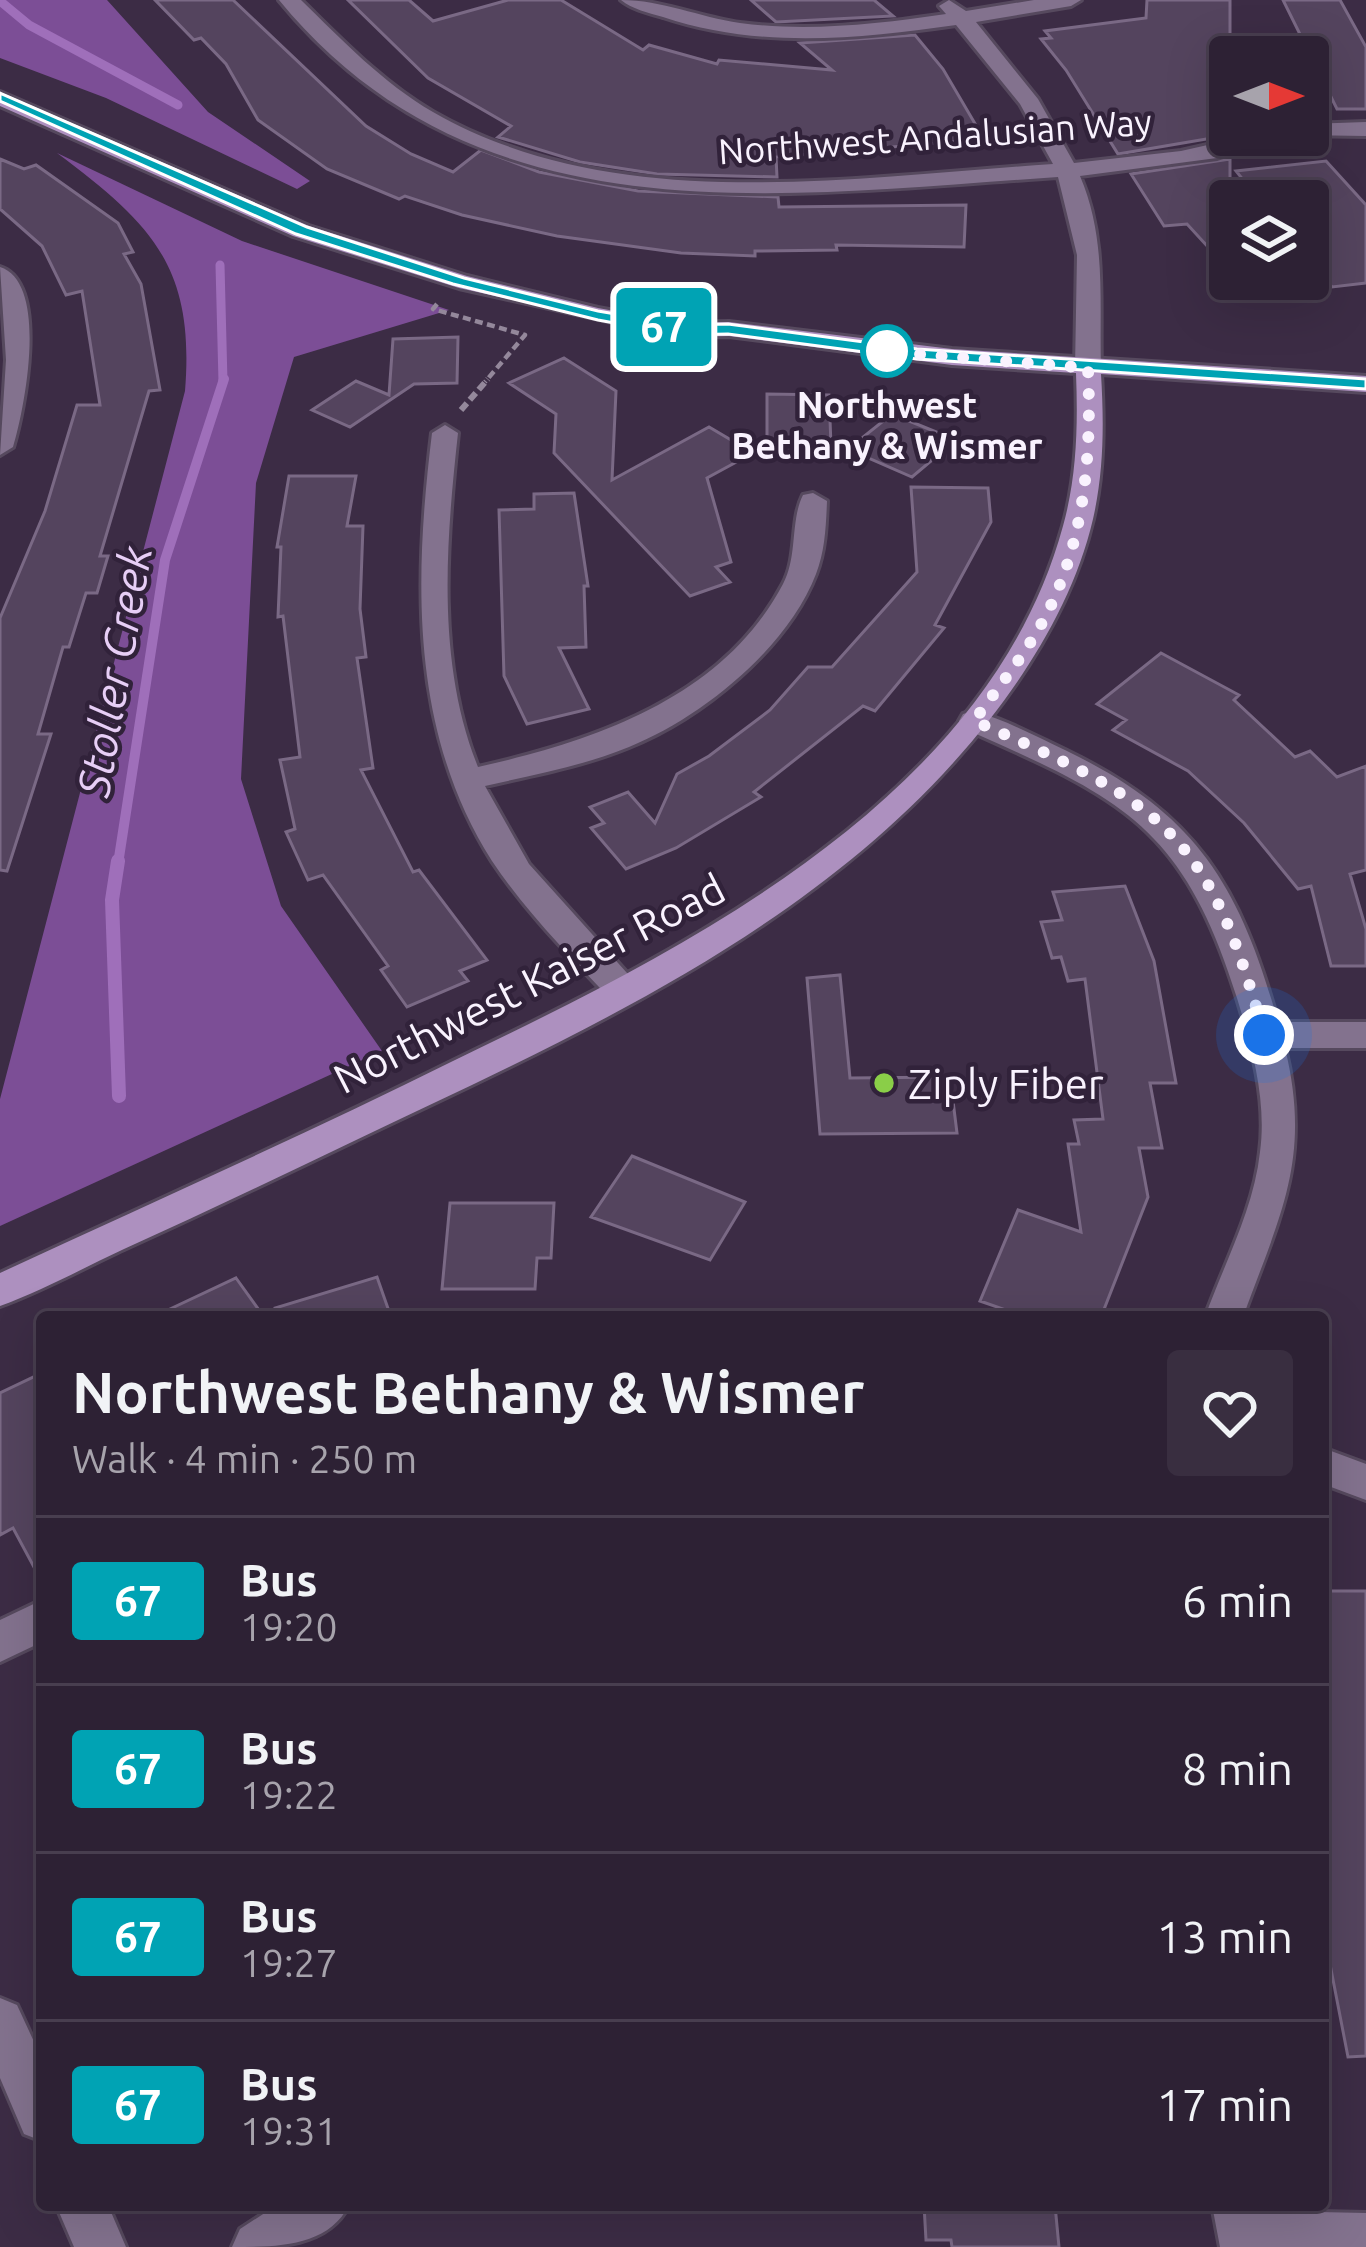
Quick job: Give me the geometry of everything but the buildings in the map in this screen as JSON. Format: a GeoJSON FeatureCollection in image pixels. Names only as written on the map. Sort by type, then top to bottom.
{"type":"FeatureCollection","features":[{"type":"Feature","properties":{"kind":"main road"},"geometry":{"type":"LineString","coordinates":[[0,76],[63,99]]}},
{"type":"Feature","properties":{"kind":"main road"},"geometry":{"type":"LineString","coordinates":[[0,98],[301,231],[459,281],[659,327],[728,329],[882,351],[1088,368],[1366,384]]}},
{"type":"Feature","properties":{"kind":"main road"},"geometry":{"type":"LineString","coordinates":[[136,130],[245,184],[341,223],[523,276],[694,312],[728,329]]}},
{"type":"Feature","properties":{"kind":"main road","name":"Northwest Kaiser Road"},"geometry":{"type":"LineString","coordinates":[[0,1290],[624,992],[741,927],[829,866],[913,792],[974,721],[1035,636],[1066,564],[1085,494],[1088,368]]}},
{"type":"Feature","properties":{"kind":"street","name":"Northwest Andalusian Way"},"geometry":{"type":"LineString","coordinates":[[289,0],[380,87],[414,111],[511,155],[591,173],[744,189],[1066,169],[1209,151]]}},
{"type":"Feature","properties":{"kind":"street"},"geometry":{"type":"LineString","coordinates":[[631,0],[673,17],[764,35],[870,33],[1071,0]]}},
{"type":"Feature","properties":{"kind":"street"},"geometry":{"type":"LineString","coordinates":[[943,0],[1013,81],[1066,169],[1086,234],[1088,368]]}},
{"type":"Feature","properties":{"kind":"street"},"geometry":{"type":"LineString","coordinates":[[1329,130],[1366,129]]}},
{"type":"Feature","properties":{"kind":"street"},"geometry":{"type":"LineString","coordinates":[[0,274],[17,313],[21,347],[15,398],[0,447]]}},
{"type":"Feature","properties":{"kind":"street"},"geometry":{"type":"LineString","coordinates":[[445,433],[438,483],[436,624],[441,695],[466,780],[503,852],[560,924],[624,992]]}},
{"type":"Feature","properties":{"kind":"street"},"geometry":{"type":"LineString","coordinates":[[466,780],[584,752],[634,733],[681,707],[741,656],[797,586],[811,548],[813,501]]}},
{"type":"Feature","properties":{"kind":"street"},"geometry":{"type":"LineString","coordinates":[[974,721],[1096,777],[1152,814],[1200,866],[1228,918],[1277,1093],[1277,1165],[1226,1311]]}},
{"type":"Feature","properties":{"kind":"street"},"geometry":{"type":"LineString","coordinates":[[1264,1035],[1366,1035]]}},
{"type":"Feature","properties":{"kind":"street"},"geometry":{"type":"LineString","coordinates":[[1329,1468],[1366,1482]]}},
{"type":"Feature","properties":{"kind":"street"},"geometry":{"type":"LineString","coordinates":[[0,1642],[36,1623]]}},
{"type":"Feature","properties":{"kind":"street"},"geometry":{"type":"LineString","coordinates":[[0,2022],[36,2103]]}},
{"type":"Feature","properties":{"kind":"street"},"geometry":{"type":"LineString","coordinates":[[85,2211],[100,2247]]}},
{"type":"Feature","properties":{"kind":"street"},"geometry":{"type":"LineString","coordinates":[[258,2247],[314,2211]]}},
{"type":"Feature","properties":{"kind":"street"},"geometry":{"type":"LineString","coordinates":[[1243,2230],[1366,2240]]}},
{"type":"Feature","properties":{"kind":"path"},"geometry":{"type":"LineString","coordinates":[[445,433],[473,393],[526,334],[434,309],[459,281]]}},
{"type":"Feature","properties":{"kind":"shaded area"},"geometry":{"type":"Polygon","coordinates":[[[0,0],[107,0],[208,112],[310,181],[297,189],[106,98],[0,58],[0,0]]]}},
{"type":"Feature","properties":{"kind":"shaded area"},"geometry":{"type":"Polygon","coordinates":[[[57,153],[242,241],[449,310],[294,357],[256,483],[241,779],[281,906],[382,1051],[0,1226],[0,1099],[185,391],[183,311],[160,252],[118,203],[57,153]]]}},
{"type":"Feature","properties":{"kind":"waterway","name":"Stoller Creek"},"geometry":{"type":"LineString","coordinates":[[0,1],[29,25],[178,105]]}},
{"type":"Feature","properties":{"kind":"waterway","name":"Stoller Creek"},"geometry":{"type":"LineString","coordinates":[[220,265],[223,382]]}},
{"type":"Feature","properties":{"kind":"waterway","name":"Stoller Creek"},"geometry":{"type":"LineString","coordinates":[[118,864],[165,560],[224,379]]}},
{"type":"Feature","properties":{"kind":"waterway","name":"Stoller Creek"},"geometry":{"type":"LineString","coordinates":[[118,861],[112,900],[119,1096]]}},
{"type":"Feature","properties":{"kind":"bus line","name":"67"},"geometry":{"type":"LineString","coordinates":[[0,98],[301,231],[459,281],[598,315],[680,330],[728,329],[917,354],[1132,372],[1366,384]]}},
{"type":"Feature","properties":{"kind":"place","name":"Northwest Bethany & Wismer"},"geometry":{"type":"Point","coordinates":[887,351]}},
{"type":"Feature","properties":{"kind":"place","name":"Ziply Fiber"},"geometry":{"type":"Point","coordinates":[884,1083]}},
{"type":"Feature","properties":{"kind":"route"},"geometry":{"type":"LineString","coordinates":[[887,351],[882,351],[1088,368],[1085,494],[1066,564],[1035,636],[974,721],[1096,777],[1152,814],[1180,842],[1200,866],[1228,918],[1264,1035]]}}]}
